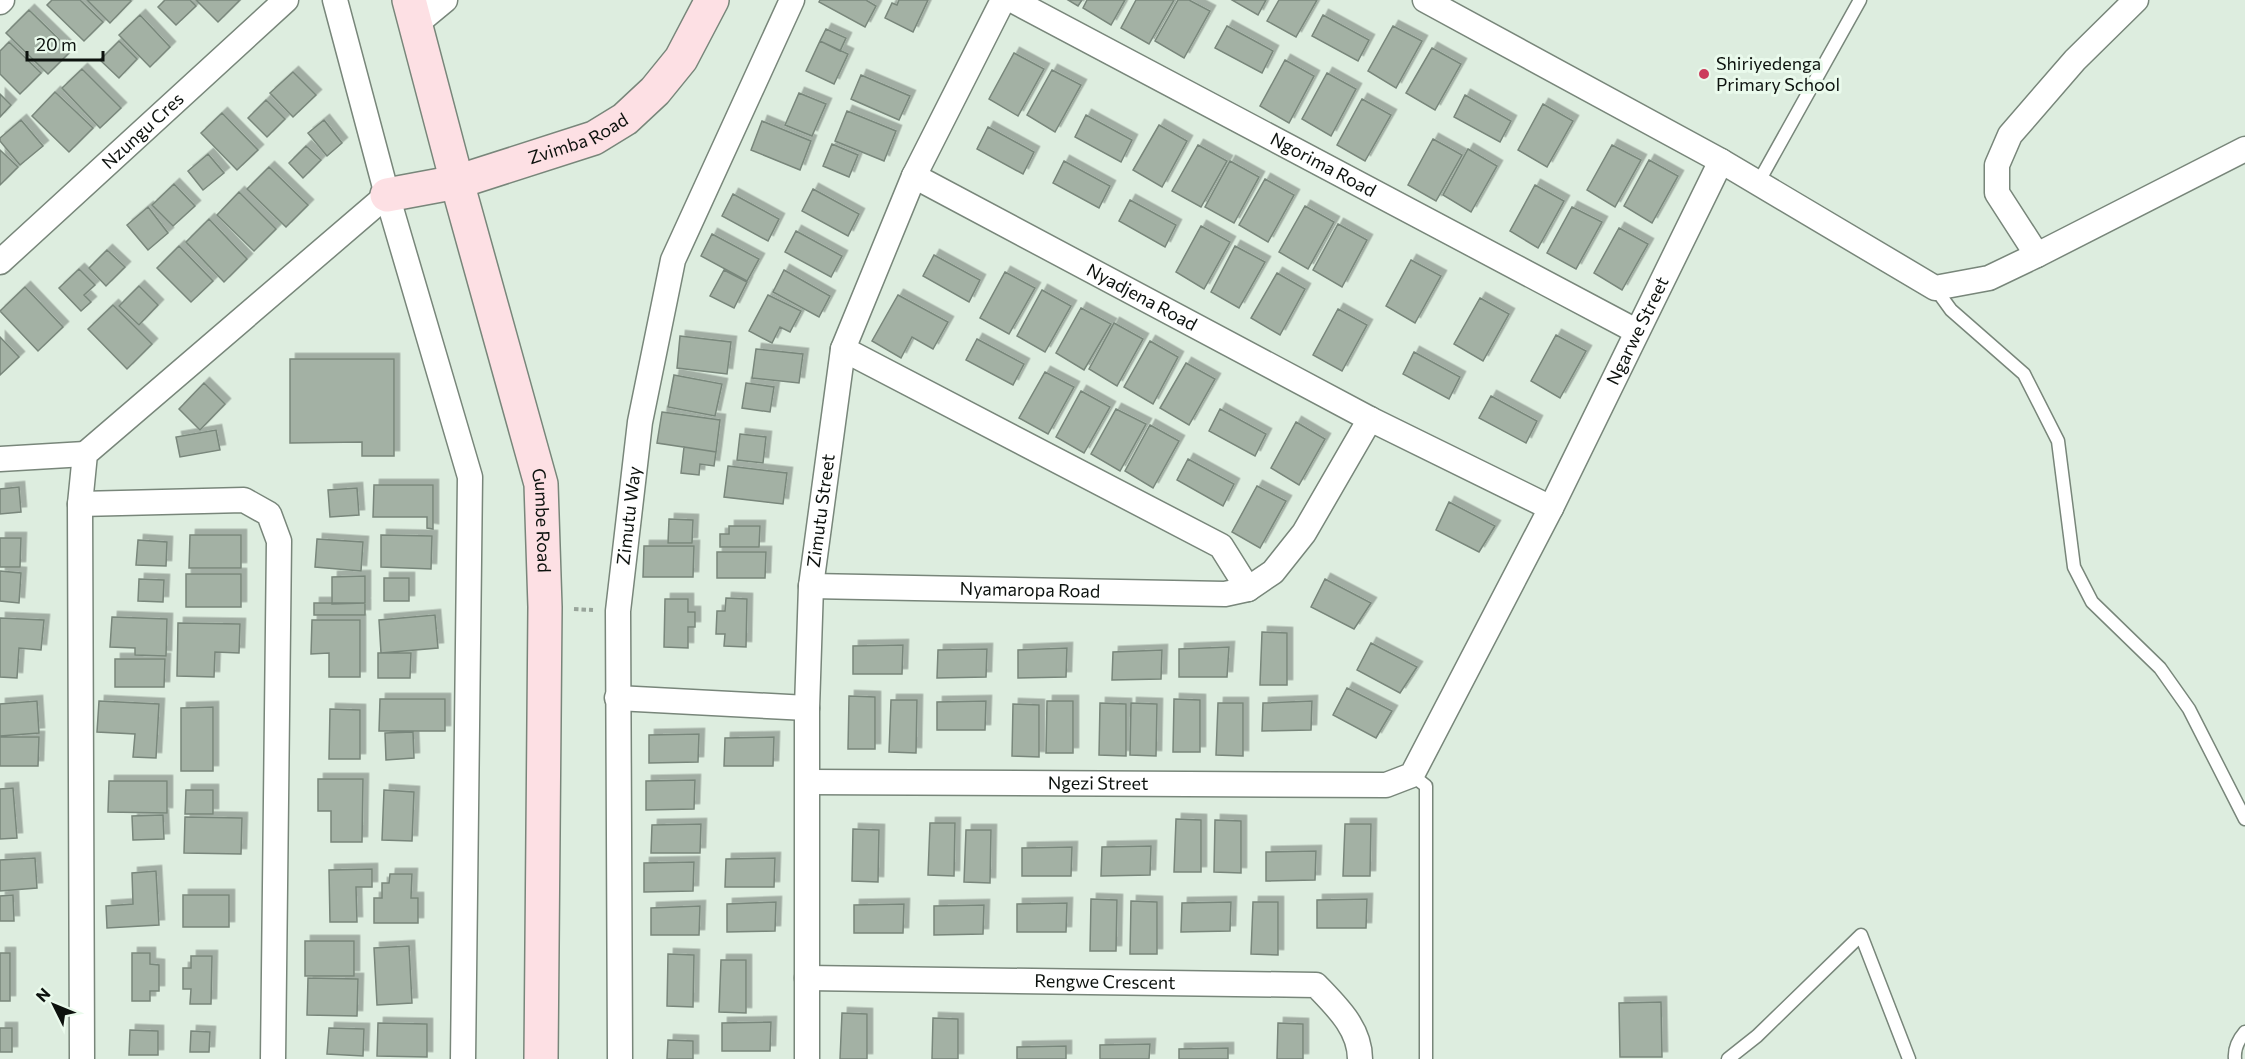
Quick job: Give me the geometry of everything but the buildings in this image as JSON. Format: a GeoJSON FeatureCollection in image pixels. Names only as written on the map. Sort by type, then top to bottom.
{"type":"FeatureCollection","features":[{"type":"Feature","properties":{"kind":"street","name":"Nzungu Cres"},"geometry":{"type":"LineString","coordinates":[[0,262],[286,0]]}},
{"type":"Feature","properties":{"kind":"street"},"geometry":{"type":"LineString","coordinates":[[335,0],[387,195],[470,477],[463,1059]]}},
{"type":"Feature","properties":{"kind":"street"},"geometry":{"type":"LineString","coordinates":[[413,12],[445,0]]}},
{"type":"Feature","properties":{"kind":"street","name":"Zvimba Road"},"geometry":{"type":"LineString","coordinates":[[387,195],[457,182],[594,138],[625,119],[655,91],[681,59],[712,0]]}},
{"type":"Feature","properties":{"kind":"street","name":"Zimutu Way"},"geometry":{"type":"LineString","coordinates":[[620,1059],[618,611],[640,422],[673,260],[792,0]]}},
{"type":"Feature","properties":{"kind":"street","name":"Zimutu Street"},"geometry":{"type":"LineString","coordinates":[[807,1059],[807,708],[811,586],[843,349],[914,176],[1003,0]]}},
{"type":"Feature","properties":{"kind":"street","name":"Ngorima Road"},"geometry":{"type":"LineString","coordinates":[[1012,0],[1636,331]]}},
{"type":"Feature","properties":{"kind":"street"},"geometry":{"type":"LineString","coordinates":[[1425,0],[1721,161],[1935,288],[1989,278],[2245,149]]}},
{"type":"Feature","properties":{"kind":"street"},"geometry":{"type":"LineString","coordinates":[[2037,255],[1997,193],[1997,165],[2010,135],[2075,60],[2136,0]]}},
{"type":"Feature","properties":{"kind":"street","name":"Gumbe Road"},"geometry":{"type":"LineString","coordinates":[[413,12],[457,182],[541,484],[545,607],[541,1059]]}},
{"type":"Feature","properties":{"kind":"street","name":"Ngarwe Street"},"geometry":{"type":"LineString","coordinates":[[1412,775],[1551,508],[1721,161]]}},
{"type":"Feature","properties":{"kind":"street","name":"Nyadjena Road"},"geometry":{"type":"LineString","coordinates":[[914,176],[1370,419],[1551,508]]}},
{"type":"Feature","properties":{"kind":"street"},"geometry":{"type":"LineString","coordinates":[[0,459],[85,454],[387,195]]}},
{"type":"Feature","properties":{"kind":"street"},"geometry":{"type":"LineString","coordinates":[[843,349],[1221,546],[1248,589],[1274,572],[1304,533],[1370,419]]}},
{"type":"Feature","properties":{"kind":"street"},"geometry":{"type":"LineString","coordinates":[[81,1059],[80,504],[85,454]]}},
{"type":"Feature","properties":{"kind":"street"},"geometry":{"type":"LineString","coordinates":[[80,504],[244,500],[269,514],[279,541],[273,1059]]}},
{"type":"Feature","properties":{"kind":"street","name":"Nyamaropa Road"},"geometry":{"type":"LineString","coordinates":[[811,586],[1225,594],[1248,589]]}},
{"type":"Feature","properties":{"kind":"street"},"geometry":{"type":"LineString","coordinates":[[617,698],[807,708]]}},
{"type":"Feature","properties":{"kind":"street","name":"Ngezi Street"},"geometry":{"type":"LineString","coordinates":[[808,782],[1386,785],[1412,775]]}},
{"type":"Feature","properties":{"kind":"street","name":"Rengwe Crescent"},"geometry":{"type":"LineString","coordinates":[[807,978],[1316,985],[1345,1016],[1360,1047],[1360,1059]]}},
{"type":"Feature","properties":{"kind":"lane"},"geometry":{"type":"LineString","coordinates":[[1758,183],[1860,0]]}},
{"type":"Feature","properties":{"kind":"lane"},"geometry":{"type":"LineString","coordinates":[[1935,288],[1951,310],[2024,374],[2058,441],[2074,567],[2092,602],[2160,668],[2189,709],[2245,819]]}},
{"type":"Feature","properties":{"kind":"lane"},"geometry":{"type":"LineString","coordinates":[[1412,775],[1426,786],[1426,1059]]}},
{"type":"Feature","properties":{"kind":"lane"},"geometry":{"type":"LineString","coordinates":[[1728,1059],[1757,1036],[1861,935],[1909,1059]]}},
{"type":"Feature","properties":{"kind":"lane"},"geometry":{"type":"LineString","coordinates":[[2235,1059],[2234,1053],[2245,1032]]}},
{"type":"Feature","properties":{"kind":"path"},"geometry":{"type":"LineString","coordinates":[[545,607],[618,611]]}},
{"type":"Feature","properties":{"kind":"place","name":"Shiriyedenga Primary School"},"geometry":{"type":"Point","coordinates":[1704,74]}}]}
